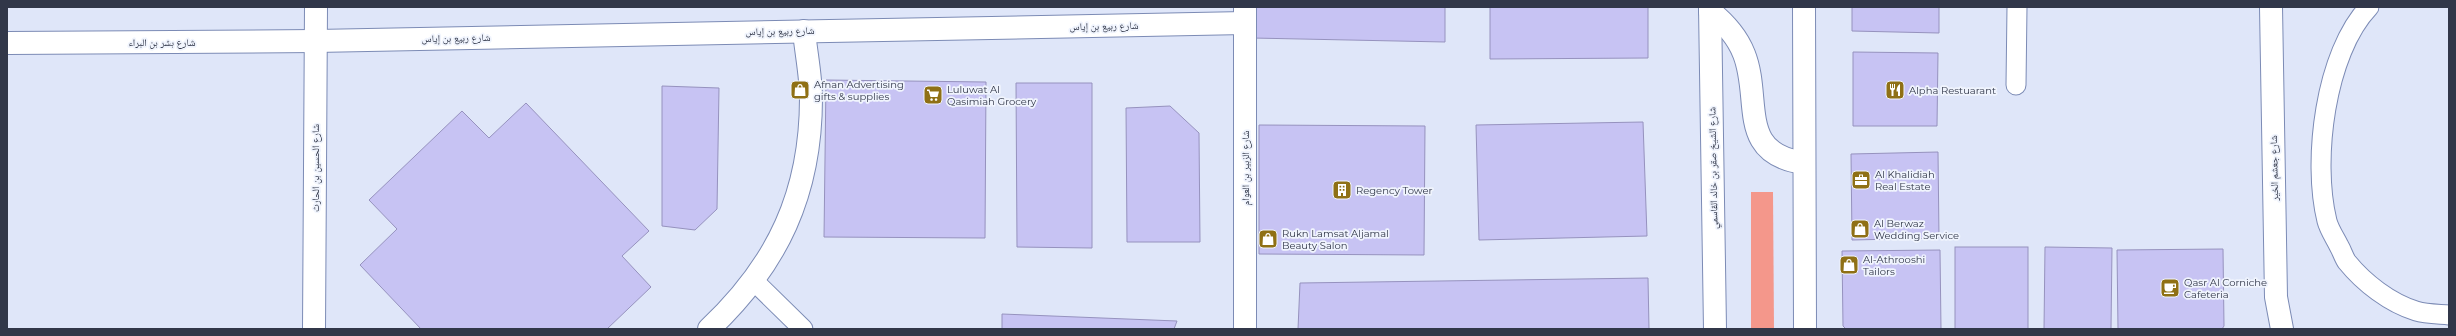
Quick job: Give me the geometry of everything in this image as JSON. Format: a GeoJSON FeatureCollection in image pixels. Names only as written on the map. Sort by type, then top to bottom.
{"type":"FeatureCollection","features":[{"type":"Feature","properties":{"kind":"street","name":"شارع الحسين بن الحارث"},"geometry":{"type":"LineString","coordinates":[[314,329],[316,7]]}},
{"type":"Feature","properties":{"kind":"street"},"geometry":{"type":"LineString","coordinates":[[1804,7],[1805,329]]}},
{"type":"Feature","properties":{"kind":"street","name":"شارع جعشم الخير"},"geometry":{"type":"LineString","coordinates":[[2271,7],[2276,297],[2282,329]]}},
{"type":"Feature","properties":{"kind":"street"},"geometry":{"type":"LineString","coordinates":[[1710,9],[1725,23],[1736,38],[1744,55],[1757,132],[1764,145],[1776,155],[1789,161],[1804,163]]}},
{"type":"Feature","properties":{"kind":"street","name":"شارع الشيخ صقر بن خالد القاسمي"},"geometry":{"type":"LineString","coordinates":[[1710,9],[1715,329]]}},
{"type":"Feature","properties":{"kind":"street","name":"شارع ربيع بن إياس"},"geometry":{"type":"LineString","coordinates":[[316,41],[804,31],[1245,15]]}},
{"type":"Feature","properties":{"kind":"street","name":"شارع الزبير بن العوام"},"geometry":{"type":"LineString","coordinates":[[1245,15],[1245,329]]}},
{"type":"Feature","properties":{"kind":"street"},"geometry":{"type":"LineString","coordinates":[[709,329],[754,281],[779,243],[798,196],[808,147],[811,97],[804,31]]}},
{"type":"Feature","properties":{"kind":"street","name":"شارع بشر بن البراء"},"geometry":{"type":"LineString","coordinates":[[7,43],[316,41]]}},
{"type":"Feature","properties":{"kind":"lane"},"geometry":{"type":"LineString","coordinates":[[2016,85],[2017,7]]}},
{"type":"Feature","properties":{"kind":"lane"},"geometry":{"type":"LineString","coordinates":[[2369,7],[2360,16],[2350,34],[2336,69],[2326,105],[2322,142],[2322,180],[2327,222],[2347,261],[2377,291],[2415,311],[2449,315]]}},
{"type":"Feature","properties":{"kind":"lane"},"geometry":{"type":"LineString","coordinates":[[754,281],[803,329]]}},
{"type":"Feature","properties":{"kind":"shaded area"},"geometry":{"type":"Polygon","coordinates":[[[1751,192],[1773,192],[1774,329],[1751,329],[1751,192]]]}},
{"type":"Feature","properties":{"kind":"building"},"geometry":{"type":"Polygon","coordinates":[[[1253,7],[1445,7],[1445,42],[1252,38],[1253,7]]]}},
{"type":"Feature","properties":{"kind":"building"},"geometry":{"type":"Polygon","coordinates":[[[1490,7],[1648,7],[1648,58],[1490,59],[1490,7]]]}},
{"type":"Feature","properties":{"kind":"building"},"geometry":{"type":"Polygon","coordinates":[[[1852,7],[1939,7],[1939,33],[1852,31],[1852,7]]]}},
{"type":"Feature","properties":{"kind":"building","name":"Alpha Restuarant"},"geometry":{"type":"Polygon","coordinates":[[[1853,52],[1938,53],[1937,126],[1853,126],[1853,52]]]}},
{"type":"Feature","properties":{"kind":"building"},"geometry":{"type":"Polygon","coordinates":[[[826,80],[986,82],[985,238],[824,237],[826,80]]]}},
{"type":"Feature","properties":{"kind":"building"},"geometry":{"type":"Polygon","coordinates":[[[1016,83],[1092,83],[1092,248],[1017,247],[1016,83]]]}},
{"type":"Feature","properties":{"kind":"building"},"geometry":{"type":"Polygon","coordinates":[[[662,86],[719,88],[717,209],[695,230],[662,226],[662,86]]]}},
{"type":"Feature","properties":{"kind":"building"},"geometry":{"type":"Polygon","coordinates":[[[526,103],[649,231],[622,256],[651,287],[607,329],[421,329],[360,265],[397,229],[369,200],[462,111],[489,138],[526,103]]]}},
{"type":"Feature","properties":{"kind":"building"},"geometry":{"type":"Polygon","coordinates":[[[1170,106],[1199,133],[1200,242],[1127,242],[1126,108],[1170,106]]]}},
{"type":"Feature","properties":{"kind":"building"},"geometry":{"type":"Polygon","coordinates":[[[1643,122],[1647,236],[1479,240],[1476,125],[1643,122]]]}},
{"type":"Feature","properties":{"kind":"building","name":"Regency Tower"},"geometry":{"type":"Polygon","coordinates":[[[1259,125],[1425,126],[1424,255],[1259,254],[1259,125]]]}},
{"type":"Feature","properties":{"kind":"building"},"geometry":{"type":"Polygon","coordinates":[[[1938,152],[1939,238],[1852,240],[1851,154],[1938,152]]]}},
{"type":"Feature","properties":{"kind":"building"},"geometry":{"type":"Polygon","coordinates":[[[1955,247],[2028,247],[2028,329],[1955,329],[1955,247]]]}},
{"type":"Feature","properties":{"kind":"building"},"geometry":{"type":"Polygon","coordinates":[[[2045,247],[2112,248],[2111,329],[2044,329],[2045,247]]]}},
{"type":"Feature","properties":{"kind":"building","name":"Qasr Al Corniche Cafeteria"},"geometry":{"type":"Polygon","coordinates":[[[2223,249],[2224,326],[2222,329],[2118,329],[2117,250],[2223,249]]]}},
{"type":"Feature","properties":{"kind":"building"},"geometry":{"type":"Polygon","coordinates":[[[1940,250],[1941,329],[1846,329],[1843,326],[1842,251],[1940,250]]]}},
{"type":"Feature","properties":{"kind":"building"},"geometry":{"type":"Polygon","coordinates":[[[1648,278],[1649,329],[1298,329],[1300,283],[1648,278]]]}},
{"type":"Feature","properties":{"kind":"building"},"geometry":{"type":"Polygon","coordinates":[[[1002,314],[1177,321],[1174,329],[1002,329],[1002,314]]]}},
{"type":"Feature","properties":{"kind":"place","name":"Afnan Advertising gifts & supplies"},"geometry":{"type":"Point","coordinates":[800,90]}},
{"type":"Feature","properties":{"kind":"place","name":"Alpha Restuarant"},"geometry":{"type":"Point","coordinates":[1895,90]}},
{"type":"Feature","properties":{"kind":"place","name":"Luluwat Al Qasimiah Grocery"},"geometry":{"type":"Point","coordinates":[933,95]}},
{"type":"Feature","properties":{"kind":"place","name":"Al Khalidiah Real Estate"},"geometry":{"type":"Point","coordinates":[1861,180]}},
{"type":"Feature","properties":{"kind":"place","name":"Regency Tower"},"geometry":{"type":"Point","coordinates":[1342,190]}},
{"type":"Feature","properties":{"kind":"place","name":"Al Berwaz Wedding Service"},"geometry":{"type":"Point","coordinates":[1860,229]}},
{"type":"Feature","properties":{"kind":"place","name":"Rukn Lamsat Aljamal Beauty Salon"},"geometry":{"type":"Point","coordinates":[1268,239]}},
{"type":"Feature","properties":{"kind":"place","name":"Al-Athrooshi Tailors"},"geometry":{"type":"Point","coordinates":[1849,265]}},
{"type":"Feature","properties":{"kind":"place","name":"Qasr Al Corniche Cafeteria"},"geometry":{"type":"Point","coordinates":[2170,288]}}]}
